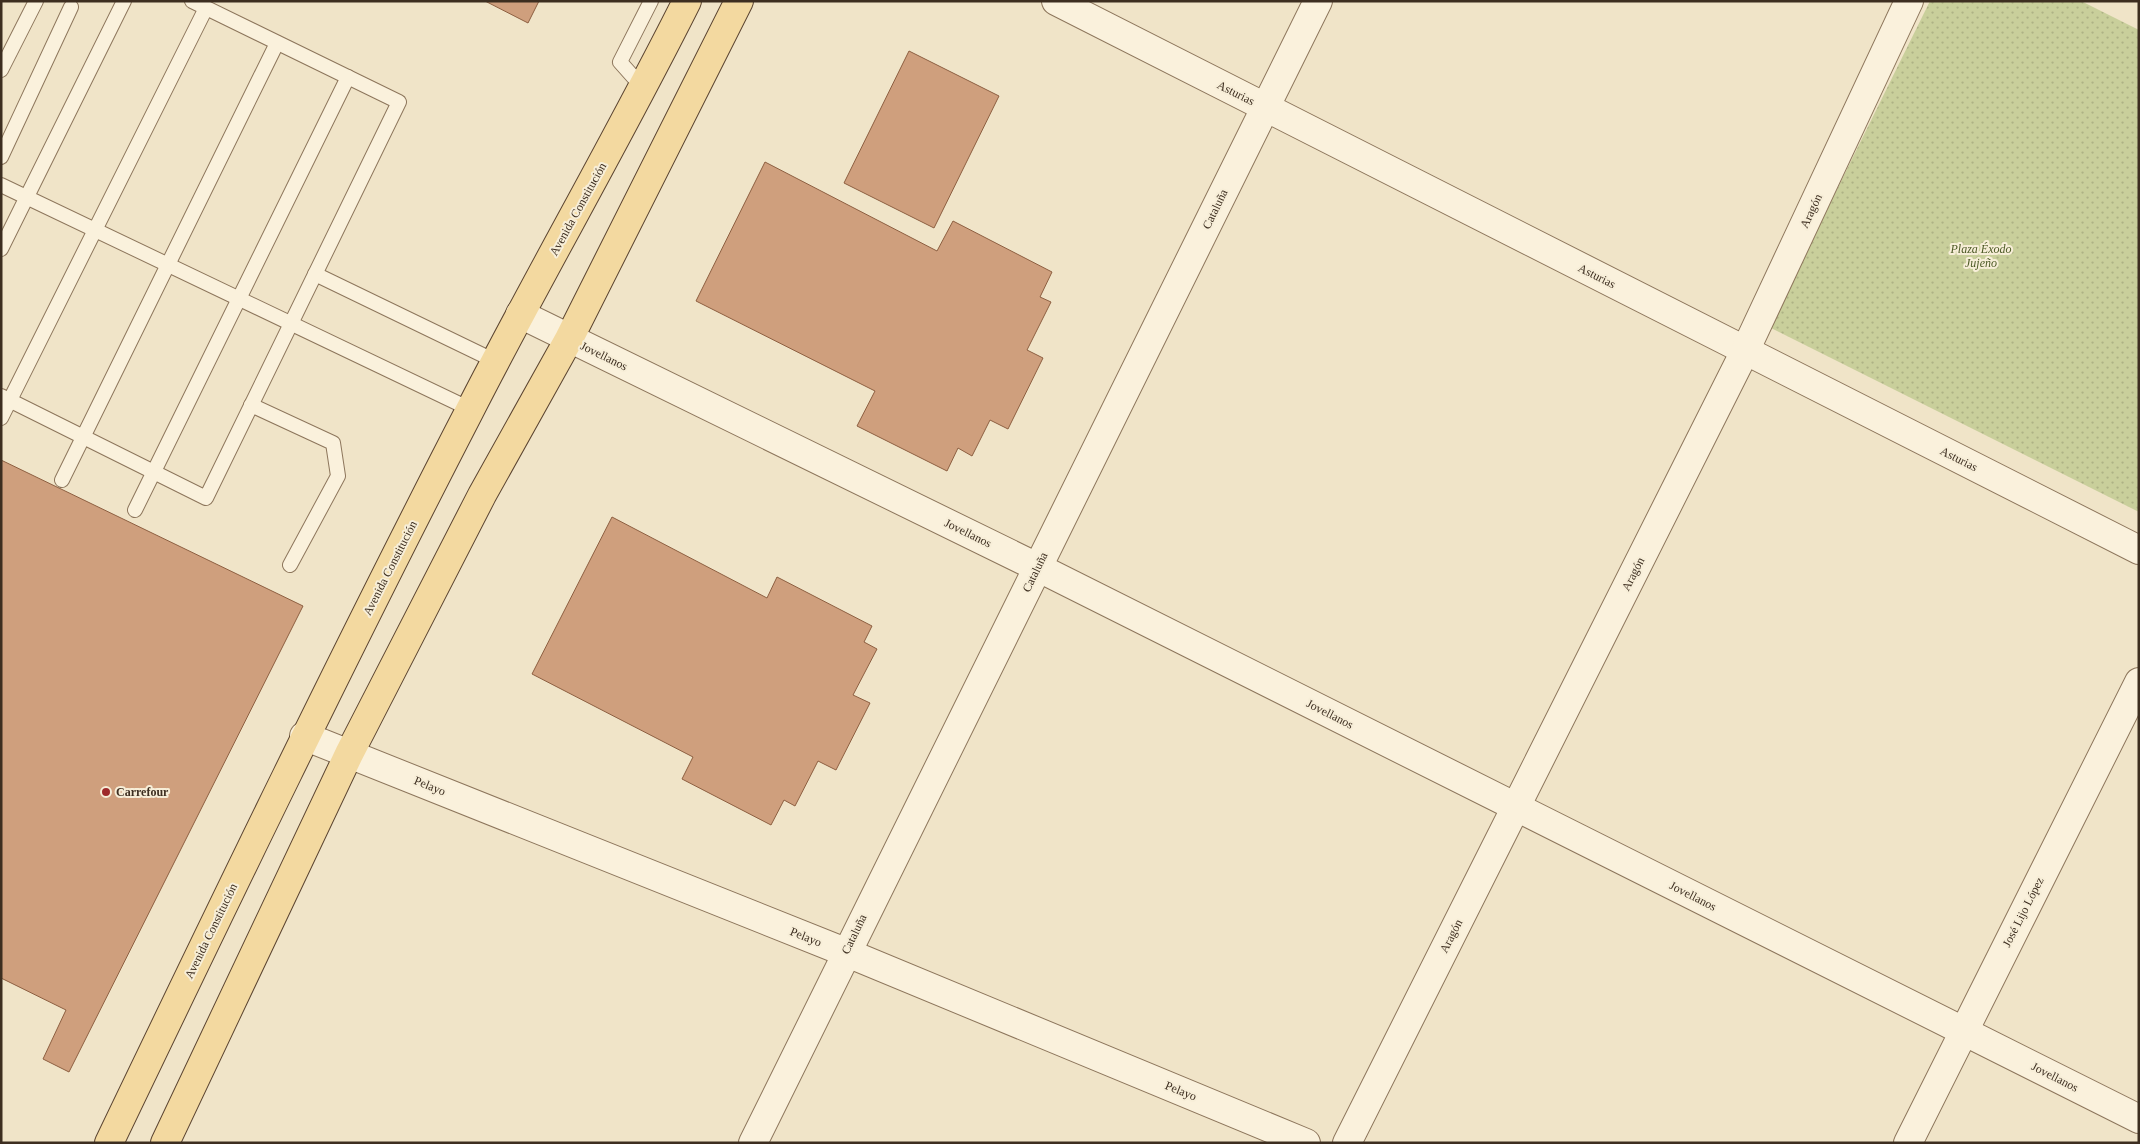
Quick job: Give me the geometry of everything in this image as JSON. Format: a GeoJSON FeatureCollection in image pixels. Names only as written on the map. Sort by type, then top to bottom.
{"type":"FeatureCollection","features":[{"type":"Feature","properties":{"kind":"main road","name":"Avenida Constitución"},"geometry":{"type":"LineString","coordinates":[[109,1143],[304,736],[495,361],[644,88],[688,1]]}},
{"type":"Feature","properties":{"kind":"main road"},"geometry":{"type":"LineString","coordinates":[[164,1143],[349,754],[482,495],[569,339],[739,1]]}},
{"type":"Feature","properties":{"kind":"street","name":"Asturias"},"geometry":{"type":"LineString","coordinates":[[1056,1],[2139,550]]}},
{"type":"Feature","properties":{"kind":"street","name":"Cataluña"},"geometry":{"type":"LineString","coordinates":[[753,1143],[845,952],[1318,1]]}},
{"type":"Feature","properties":{"kind":"street","name":"Aragón"},"geometry":{"type":"LineString","coordinates":[[1347,1143],[1745,351],[1909,1]]}},
{"type":"Feature","properties":{"kind":"street","name":"Jovellanos"},"geometry":{"type":"LineString","coordinates":[[520,314],[1037,567],[2139,1119]]}},
{"type":"Feature","properties":{"kind":"street","name":"José Lijo López"},"geometry":{"type":"LineString","coordinates":[[1908,1143],[2139,682]]}},
{"type":"Feature","properties":{"kind":"street","name":"Pelayo"},"geometry":{"type":"LineString","coordinates":[[304,736],[845,952],[1306,1143]]}},
{"type":"Feature","properties":{"kind":"lane"},"geometry":{"type":"LineString","coordinates":[[1,70],[36,1]]}},
{"type":"Feature","properties":{"kind":"lane"},"geometry":{"type":"LineString","coordinates":[[1,249],[124,1]]}},
{"type":"Feature","properties":{"kind":"lane"},"geometry":{"type":"LineString","coordinates":[[6,399],[206,498],[399,102],[192,1]]}},
{"type":"Feature","properties":{"kind":"lane"},"geometry":{"type":"LineString","coordinates":[[644,88],[620,62],[651,1]]}},
{"type":"Feature","properties":{"kind":"lane"},"geometry":{"type":"LineString","coordinates":[[1,157],[71,7]]}},
{"type":"Feature","properties":{"kind":"lane"},"geometry":{"type":"LineString","coordinates":[[1,418],[6,399],[95,230],[206,8]]}},
{"type":"Feature","properties":{"kind":"lane"},"geometry":{"type":"LineString","coordinates":[[62,480],[277,42]]}},
{"type":"Feature","properties":{"kind":"lane"},"geometry":{"type":"LineString","coordinates":[[134,510],[348,77]]}},
{"type":"Feature","properties":{"kind":"lane"},"geometry":{"type":"LineString","coordinates":[[1,185],[470,409]]}},
{"type":"Feature","properties":{"kind":"lane"},"geometry":{"type":"LineString","coordinates":[[315,274],[495,361]]}},
{"type":"Feature","properties":{"kind":"lane"},"geometry":{"type":"LineString","coordinates":[[251,405],[333,443],[338,476],[290,565]]}},
{"type":"Feature","properties":{"kind":"green space","name":"Plaza Éxodo Jujeño"},"geometry":{"type":"Polygon","coordinates":[[[1930,1],[2081,1],[2139,30],[2139,512],[1769,327],[1930,1]]]}},
{"type":"Feature","properties":{"kind":"building"},"geometry":{"type":"Polygon","coordinates":[[[485,1],[539,1],[528,23],[485,1]]]}},
{"type":"Feature","properties":{"kind":"building"},"geometry":{"type":"Polygon","coordinates":[[[909,51],[999,96],[934,228],[844,183],[909,51]]]}},
{"type":"Feature","properties":{"kind":"building"},"geometry":{"type":"Polygon","coordinates":[[[765,162],[937,251],[953,221],[1052,272],[1040,297],[1051,302],[1027,350],[1043,358],[1008,429],[990,420],[972,456],[958,448],[947,471],[857,426],[875,391],[696,301],[765,162]]]}},
{"type":"Feature","properties":{"kind":"building","name":"Carrefour"},"geometry":{"type":"Polygon","coordinates":[[[1,460],[303,606],[69,1072],[43,1059],[66,1010],[1,978],[1,460]]]}},
{"type":"Feature","properties":{"kind":"building"},"geometry":{"type":"Polygon","coordinates":[[[612,517],[767,598],[777,577],[872,626],[864,642],[877,649],[853,695],[870,703],[836,770],[818,761],[795,806],[784,800],[771,825],[682,779],[693,757],[532,674],[612,517]]]}},
{"type":"Feature","properties":{"kind":"place","name":"Carrefour"},"geometry":{"type":"Point","coordinates":[106,792]}}]}
